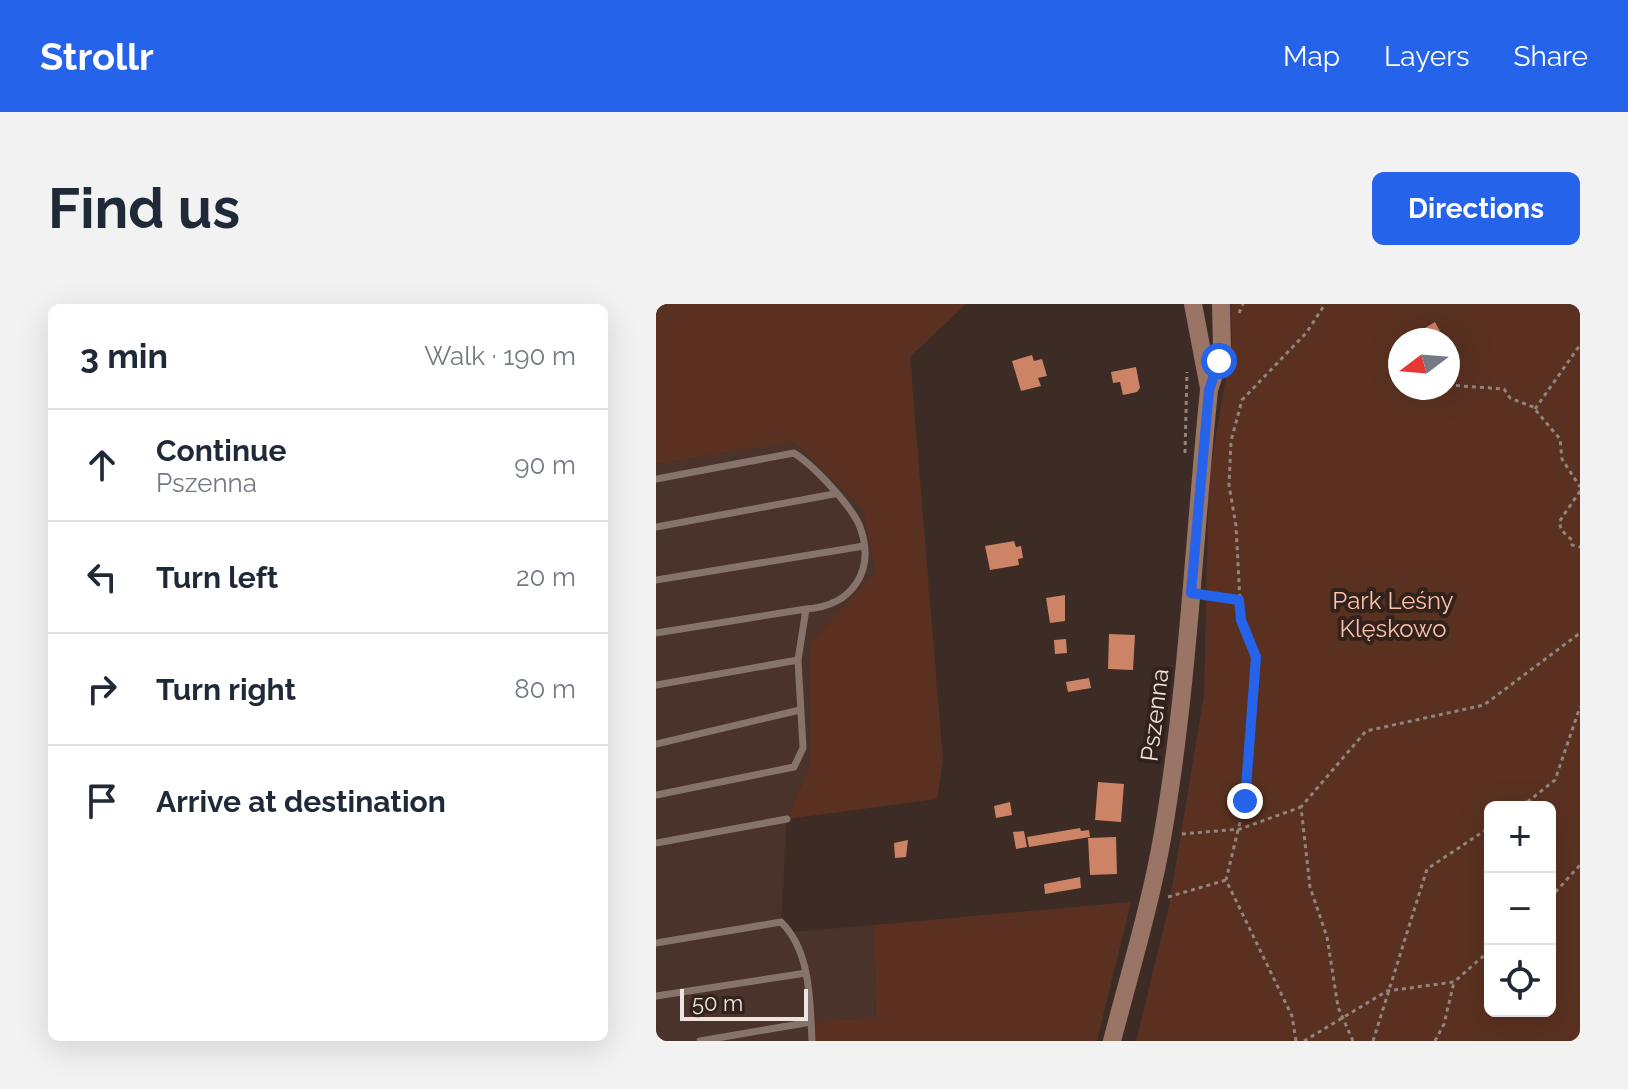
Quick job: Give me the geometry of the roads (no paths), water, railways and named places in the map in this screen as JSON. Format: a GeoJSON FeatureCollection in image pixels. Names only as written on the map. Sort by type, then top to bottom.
{"type":"FeatureCollection","features":[{"type":"Feature","properties":{"kind":"street","name":"Pszenna"},"geometry":{"type":"LineString","coordinates":[[1193,304],[1209,390]]}},
{"type":"Feature","properties":{"kind":"street","name":"Pszenna"},"geometry":{"type":"LineString","coordinates":[[1112,1041],[1162,836],[1184,678],[1209,390],[1222,349],[1221,304]]}},
{"type":"Feature","properties":{"kind":"lane"},"geometry":{"type":"LineString","coordinates":[[656,479],[794,453],[807,461],[849,509],[860,527],[864,546],[864,569],[859,586],[835,604],[656,633]]}},
{"type":"Feature","properties":{"kind":"lane"},"geometry":{"type":"LineString","coordinates":[[656,527],[834,494]]}},
{"type":"Feature","properties":{"kind":"lane"},"geometry":{"type":"LineString","coordinates":[[656,580],[864,546]]}},
{"type":"Feature","properties":{"kind":"lane"},"geometry":{"type":"LineString","coordinates":[[656,795],[794,767],[803,748],[798,660],[806,609]]}},
{"type":"Feature","properties":{"kind":"lane"},"geometry":{"type":"LineString","coordinates":[[656,685],[798,660]]}},
{"type":"Feature","properties":{"kind":"lane"},"geometry":{"type":"LineString","coordinates":[[656,744],[800,710]]}},
{"type":"Feature","properties":{"kind":"lane"},"geometry":{"type":"LineString","coordinates":[[656,843],[787,819]]}},
{"type":"Feature","properties":{"kind":"lane"},"geometry":{"type":"LineString","coordinates":[[656,943],[781,922],[792,932],[806,973],[812,1041]]}},
{"type":"Feature","properties":{"kind":"lane"},"geometry":{"type":"LineString","coordinates":[[656,996],[806,973]]}},
{"type":"Feature","properties":{"kind":"lane"},"geometry":{"type":"LineString","coordinates":[[700,1041],[811,1022]]}},
{"type":"Feature","properties":{"kind":"park label","name":"Park Leśny Klęskowo"},"geometry":{"type":"Point","coordinates":[1393,615]}}]}
